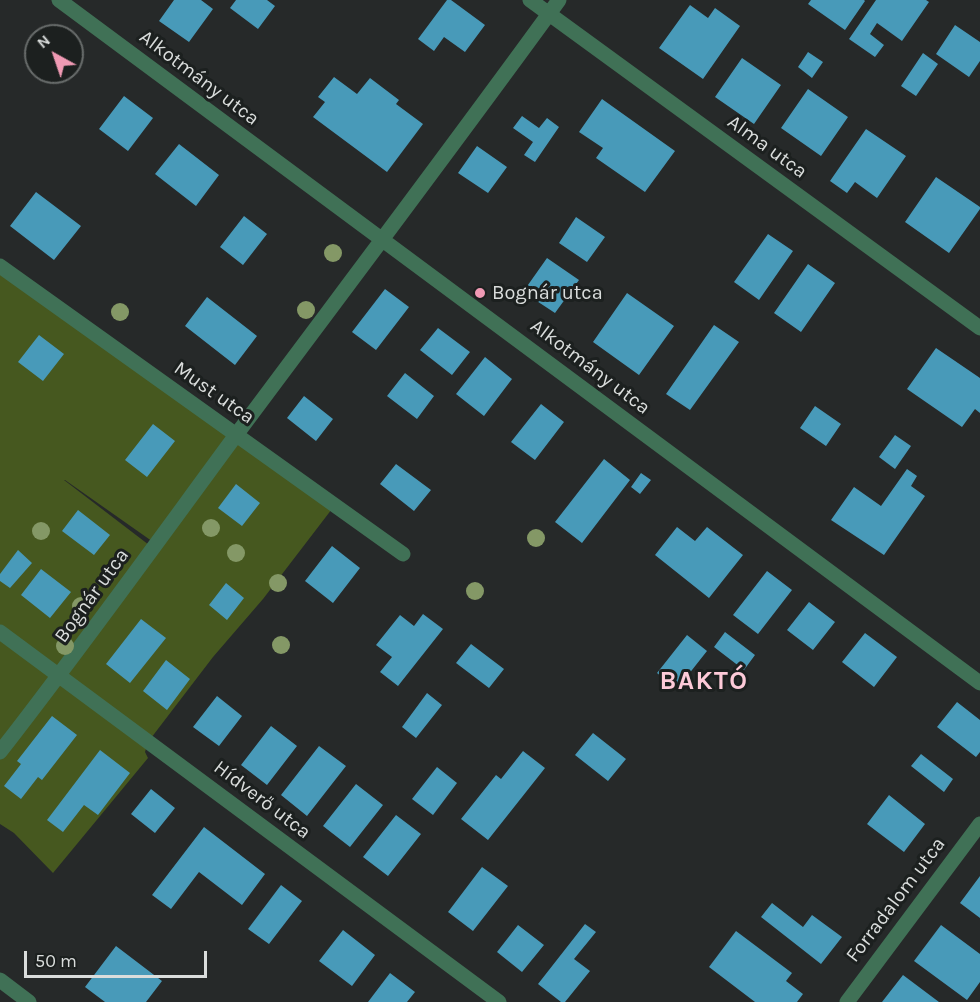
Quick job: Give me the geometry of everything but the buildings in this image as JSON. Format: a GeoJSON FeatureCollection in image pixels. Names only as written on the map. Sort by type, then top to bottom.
{"type":"FeatureCollection","features":[{"type":"Feature","properties":{"kind":"street","name":"Alkotmány utca"},"geometry":{"type":"LineString","coordinates":[[59,0],[980,683]]}},
{"type":"Feature","properties":{"kind":"street","name":"Alma utca"},"geometry":{"type":"LineString","coordinates":[[530,0],[980,328]]}},
{"type":"Feature","properties":{"kind":"street","name":"Bognár utca"},"geometry":{"type":"LineString","coordinates":[[0,752],[60,676],[236,435],[560,0]]}},
{"type":"Feature","properties":{"kind":"street","name":"Must utca"},"geometry":{"type":"LineString","coordinates":[[0,267],[403,554]]}},
{"type":"Feature","properties":{"kind":"street","name":"Hídverő utca"},"geometry":{"type":"LineString","coordinates":[[0,632],[499,1002]]}},
{"type":"Feature","properties":{"kind":"street","name":"Forradalom utca"},"geometry":{"type":"LineString","coordinates":[[847,1002],[980,824]]}},
{"type":"Feature","properties":{"kind":"street"},"geometry":{"type":"LineString","coordinates":[[0,980],[28,1002]]}},
{"type":"Feature","properties":{"kind":"green space"},"geometry":{"type":"Polygon","coordinates":[[[0,266],[335,505],[148,742],[145,752],[148,758],[53,873],[14,833],[0,824],[0,266]],[[65,480],[153,548],[156,544],[65,480]]]}},
{"type":"Feature","properties":{"kind":"place","name":"Bognár utca"},"geometry":{"type":"Point","coordinates":[480,293]}},
{"type":"Feature","properties":{"kind":"district","name":"BAKTÓ"},"geometry":{"type":"Point","coordinates":[704,682]}}]}
